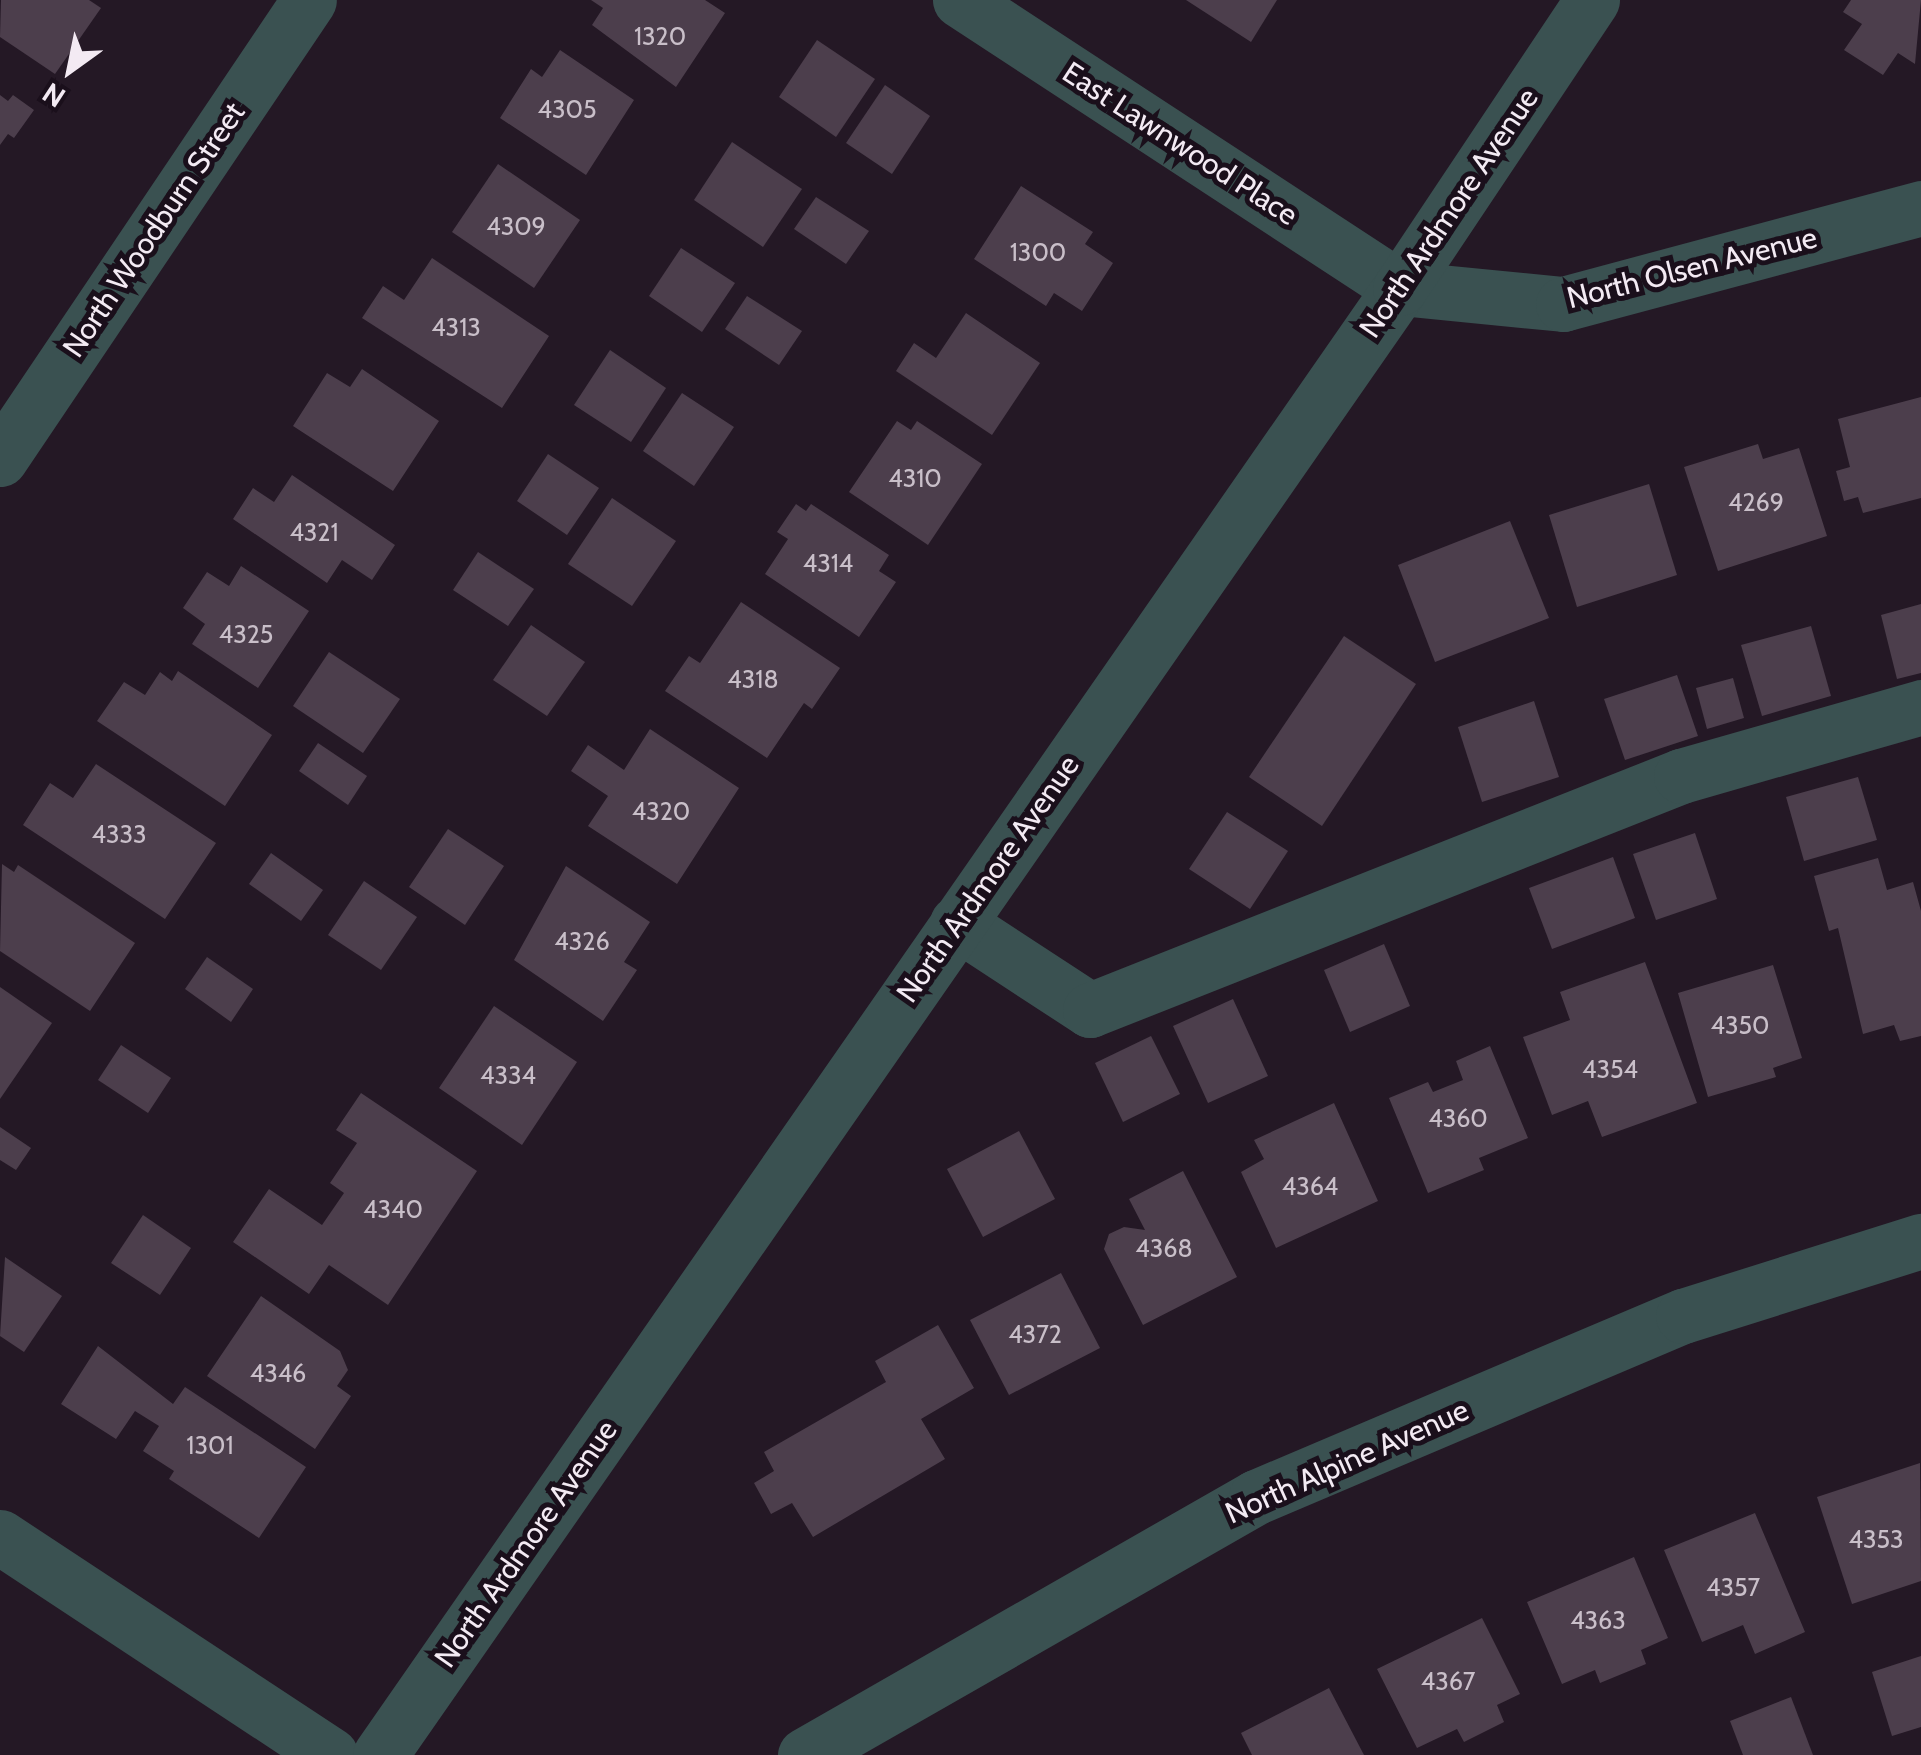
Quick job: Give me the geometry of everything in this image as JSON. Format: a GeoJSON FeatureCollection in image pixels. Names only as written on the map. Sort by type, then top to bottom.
{"type":"FeatureCollection","features":[{"type":"Feature","properties":{"kind":"street","name":"North Woodburn Street"},"geometry":{"type":"LineString","coordinates":[[0,459],[309,0]]}},
{"type":"Feature","properties":{"kind":"street","name":"East Lawnwood Place"},"geometry":{"type":"LineString","coordinates":[[960,0],[1400,288]]}},
{"type":"Feature","properties":{"kind":"street","name":"North Ardmore Avenue"},"geometry":{"type":"LineString","coordinates":[[380,1755],[1400,288],[1592,0]]}},
{"type":"Feature","properties":{"kind":"street","name":"North Olsen Avenue"},"geometry":{"type":"LineString","coordinates":[[1400,288],[1563,304],[1921,208]]}},
{"type":"Feature","properties":{"kind":"street"},"geometry":{"type":"LineString","coordinates":[[957,923],[1090,1010],[1682,776],[1921,707]]}},
{"type":"Feature","properties":{"kind":"street","name":"North Alpine Avenue"},"geometry":{"type":"LineString","coordinates":[[805,1755],[1256,1497],[1682,1316],[1921,1240]]}},
{"type":"Feature","properties":{"kind":"street"},"geometry":{"type":"LineString","coordinates":[[0,1538],[331,1755]]}},
{"type":"Feature","properties":{"kind":"building"},"geometry":{"type":"Polygon","coordinates":[[[1,0],[89,0],[101,8],[55,74],[0,37],[1,0]]]}},
{"type":"Feature","properties":{"kind":"building"},"geometry":{"type":"Polygon","coordinates":[[[591,0],[705,0],[725,13],[676,87],[592,25],[603,8],[591,0]]]}},
{"type":"Feature","properties":{"kind":"building"},"geometry":{"type":"Polygon","coordinates":[[[1186,0],[1277,0],[1251,42],[1186,0]]]}},
{"type":"Feature","properties":{"kind":"building"},"geometry":{"type":"Polygon","coordinates":[[[1851,0],[1921,0],[1915,64],[1898,53],[1883,75],[1844,50],[1862,24],[1843,12],[1851,0]]]}},
{"type":"Feature","properties":{"kind":"building"},"geometry":{"type":"Polygon","coordinates":[[[817,40],[875,79],[836,137],[779,97],[817,40]]]}},
{"type":"Feature","properties":{"kind":"building"},"geometry":{"type":"Polygon","coordinates":[[[560,50],[634,100],[586,175],[500,118],[531,69],[542,77],[560,50]]]}},
{"type":"Feature","properties":{"kind":"building"},"geometry":{"type":"Polygon","coordinates":[[[885,85],[930,116],[892,174],[846,143],[885,85]]]}},
{"type":"Feature","properties":{"kind":"building"},"geometry":{"type":"Polygon","coordinates":[[[0,95],[8,101],[13,95],[34,110],[14,138],[8,134],[0,145],[0,95]]]}},
{"type":"Feature","properties":{"kind":"building"},"geometry":{"type":"Polygon","coordinates":[[[732,142],[802,189],[763,247],[694,200],[732,142]]]}},
{"type":"Feature","properties":{"kind":"building"},"geometry":{"type":"Polygon","coordinates":[[[498,164],[580,220],[534,288],[452,232],[498,164]]]}},
{"type":"Feature","properties":{"kind":"building"},"geometry":{"type":"Polygon","coordinates":[[[1021,186],[1093,232],[1085,244],[1113,263],[1082,311],[1054,293],[1046,306],[974,259],[1021,186]]]}},
{"type":"Feature","properties":{"kind":"building"},"geometry":{"type":"Polygon","coordinates":[[[816,197],[869,231],[846,264],[794,229],[816,197]]]}},
{"type":"Feature","properties":{"kind":"building"},"geometry":{"type":"Polygon","coordinates":[[[681,248],[735,283],[702,332],[649,296],[681,248]]]}},
{"type":"Feature","properties":{"kind":"building"},"geometry":{"type":"Polygon","coordinates":[[[432,258],[549,336],[502,408],[362,318],[383,286],[404,300],[432,258]]]}},
{"type":"Feature","properties":{"kind":"building"},"geometry":{"type":"Polygon","coordinates":[[[747,296],[802,331],[779,365],[725,329],[747,296]]]}},
{"type":"Feature","properties":{"kind":"building"},"geometry":{"type":"Polygon","coordinates":[[[966,313],[1040,363],[992,435],[896,371],[914,343],[936,358],[966,313]]]}},
{"type":"Feature","properties":{"kind":"building"},"geometry":{"type":"Polygon","coordinates":[[[610,350],[666,388],[631,442],[574,405],[610,350]]]}},
{"type":"Feature","properties":{"kind":"building"},"geometry":{"type":"Polygon","coordinates":[[[362,369],[439,421],[393,491],[293,426],[327,373],[350,387],[362,369]]]}},
{"type":"Feature","properties":{"kind":"building"},"geometry":{"type":"Polygon","coordinates":[[[682,393],[734,427],[694,486],[643,451],[682,393]]]}},
{"type":"Feature","properties":{"kind":"building"},"geometry":{"type":"Polygon","coordinates":[[[1921,397],[1921,498],[1863,513],[1858,497],[1844,501],[1836,471],[1850,467],[1838,419],[1921,397]]]}},
{"type":"Feature","properties":{"kind":"building"},"geometry":{"type":"Polygon","coordinates":[[[897,421],[911,430],[917,421],[982,464],[928,545],[849,492],[897,421]]]}},
{"type":"Feature","properties":{"kind":"building"},"geometry":{"type":"Polygon","coordinates":[[[1758,444],[1763,459],[1799,448],[1827,536],[1718,571],[1684,467],[1758,444]]]}},
{"type":"Feature","properties":{"kind":"building"},"geometry":{"type":"Polygon","coordinates":[[[548,454],[599,488],[567,535],[517,501],[548,454]]]}},
{"type":"Feature","properties":{"kind":"building"},"geometry":{"type":"Polygon","coordinates":[[[292,475],[395,545],[372,580],[342,560],[327,583],[233,519],[253,488],[274,502],[292,475]]]}},
{"type":"Feature","properties":{"kind":"building"},"geometry":{"type":"Polygon","coordinates":[[[1649,484],[1677,575],[1577,607],[1549,515],[1649,484]]]}},
{"type":"Feature","properties":{"kind":"building"},"geometry":{"type":"Polygon","coordinates":[[[612,498],[676,541],[632,606],[568,564],[612,498]]]}},
{"type":"Feature","properties":{"kind":"building"},"geometry":{"type":"Polygon","coordinates":[[[796,504],[806,511],[811,504],[889,555],[879,571],[896,582],[859,637],[765,574],[788,539],[777,532],[796,504]]]}},
{"type":"Feature","properties":{"kind":"building"},"geometry":{"type":"Polygon","coordinates":[[[1510,521],[1549,618],[1435,662],[1398,565],[1510,521]]]}},
{"type":"Feature","properties":{"kind":"building"},"geometry":{"type":"Polygon","coordinates":[[[478,552],[534,589],[508,626],[453,590],[478,552]]]}},
{"type":"Feature","properties":{"kind":"building"},"geometry":{"type":"Polygon","coordinates":[[[241,566],[309,611],[258,688],[192,644],[205,624],[183,608],[207,572],[229,586],[241,566]]]}},
{"type":"Feature","properties":{"kind":"building"},"geometry":{"type":"Polygon","coordinates":[[[741,602],[840,668],[812,709],[804,703],[767,758],[665,691],[689,656],[700,663],[741,602]]]}},
{"type":"Feature","properties":{"kind":"building"},"geometry":{"type":"Polygon","coordinates":[[[1921,604],[1921,673],[1897,679],[1881,615],[1921,604]]]}},
{"type":"Feature","properties":{"kind":"building"},"geometry":{"type":"Polygon","coordinates":[[[531,625],[585,662],[547,716],[493,680],[531,625]]]}},
{"type":"Feature","properties":{"kind":"building"},"geometry":{"type":"Polygon","coordinates":[[[1811,626],[1831,696],[1762,716],[1741,645],[1811,626]]]}},
{"type":"Feature","properties":{"kind":"building"},"geometry":{"type":"Polygon","coordinates":[[[1344,636],[1416,684],[1322,826],[1249,777],[1344,636]]]}},
{"type":"Feature","properties":{"kind":"building"},"geometry":{"type":"Polygon","coordinates":[[[329,652],[400,699],[363,753],[293,706],[329,652]]]}},
{"type":"Feature","properties":{"kind":"building"},"geometry":{"type":"Polygon","coordinates":[[[178,671],[272,735],[225,806],[97,721],[124,682],[145,695],[160,672],[172,681],[178,671]]]}},
{"type":"Feature","properties":{"kind":"building"},"geometry":{"type":"Polygon","coordinates":[[[1677,675],[1698,736],[1625,760],[1604,699],[1677,675]]]}},
{"type":"Feature","properties":{"kind":"building"},"geometry":{"type":"Polygon","coordinates":[[[1733,678],[1744,718],[1707,729],[1696,688],[1733,678]]]}},
{"type":"Feature","properties":{"kind":"building"},"geometry":{"type":"Polygon","coordinates":[[[1534,701],[1559,777],[1482,802],[1458,727],[1534,701]]]}},
{"type":"Feature","properties":{"kind":"building"},"geometry":{"type":"Polygon","coordinates":[[[650,729],[739,788],[677,884],[588,826],[608,796],[571,771],[588,745],[624,770],[650,729]]]}},
{"type":"Feature","properties":{"kind":"building"},"geometry":{"type":"Polygon","coordinates":[[[318,743],[367,776],[348,805],[299,771],[318,743]]]}},
{"type":"Feature","properties":{"kind":"building"},"geometry":{"type":"Polygon","coordinates":[[[96,764],[216,843],[165,919],[23,825],[50,783],[73,798],[96,764]]]}},
{"type":"Feature","properties":{"kind":"building"},"geometry":{"type":"Polygon","coordinates":[[[1858,777],[1877,840],[1804,861],[1786,797],[1858,777]]]}},
{"type":"Feature","properties":{"kind":"building"},"geometry":{"type":"Polygon","coordinates":[[[1227,812],[1288,851],[1250,909],[1189,869],[1227,812]]]}},
{"type":"Feature","properties":{"kind":"building"},"geometry":{"type":"Polygon","coordinates":[[[448,829],[504,866],[465,925],[409,887],[448,829]]]}},
{"type":"Feature","properties":{"kind":"building"},"geometry":{"type":"Polygon","coordinates":[[[1695,833],[1717,899],[1656,920],[1633,854],[1695,833]]]}},
{"type":"Feature","properties":{"kind":"building"},"geometry":{"type":"Polygon","coordinates":[[[271,853],[323,890],[301,921],[249,884],[271,853]]]}},
{"type":"Feature","properties":{"kind":"building"},"geometry":{"type":"Polygon","coordinates":[[[1613,857],[1635,918],[1552,949],[1529,888],[1613,857]]]}},
{"type":"Feature","properties":{"kind":"building"},"geometry":{"type":"Polygon","coordinates":[[[1878,858],[1887,890],[1913,882],[1921,911],[1921,1036],[1900,1041],[1894,1025],[1863,1034],[1838,928],[1829,931],[1814,876],[1878,858]]]}},
{"type":"Feature","properties":{"kind":"building"},"geometry":{"type":"Polygon","coordinates":[[[2,864],[14,872],[18,865],[135,943],[90,1011],[0,951],[2,864]]]}},
{"type":"Feature","properties":{"kind":"building"},"geometry":{"type":"Polygon","coordinates":[[[566,866],[650,922],[624,962],[637,970],[603,1021],[514,960],[566,866]]]}},
{"type":"Feature","properties":{"kind":"building"},"geometry":{"type":"Polygon","coordinates":[[[364,881],[417,917],[381,970],[328,935],[364,881]]]}},
{"type":"Feature","properties":{"kind":"building"},"geometry":{"type":"Polygon","coordinates":[[[1384,944],[1410,1006],[1350,1032],[1324,970],[1384,944]]]}},
{"type":"Feature","properties":{"kind":"building"},"geometry":{"type":"Polygon","coordinates":[[[207,957],[253,989],[231,1022],[185,989],[207,957]]]}},
{"type":"Feature","properties":{"kind":"building"},"geometry":{"type":"Polygon","coordinates":[[[1645,962],[1697,1103],[1602,1137],[1588,1101],[1552,1115],[1523,1037],[1570,1020],[1560,992],[1645,962]]]}},
{"type":"Feature","properties":{"kind":"building"},"geometry":{"type":"Polygon","coordinates":[[[1773,965],[1802,1058],[1773,1068],[1776,1077],[1708,1097],[1678,993],[1773,965]]]}},
{"type":"Feature","properties":{"kind":"building"},"geometry":{"type":"Polygon","coordinates":[[[0,987],[52,1023],[0,1099],[0,987]]]}},
{"type":"Feature","properties":{"kind":"building"},"geometry":{"type":"Polygon","coordinates":[[[1233,999],[1268,1076],[1208,1103],[1173,1026],[1233,999]]]}},
{"type":"Feature","properties":{"kind":"building"},"geometry":{"type":"Polygon","coordinates":[[[494,1006],[577,1062],[522,1145],[439,1088],[494,1006]]]}},
{"type":"Feature","properties":{"kind":"building"},"geometry":{"type":"Polygon","coordinates":[[[1151,1036],[1180,1094],[1123,1122],[1095,1063],[1151,1036]]]}},
{"type":"Feature","properties":{"kind":"building"},"geometry":{"type":"Polygon","coordinates":[[[121,1045],[171,1078],[148,1113],[98,1080],[121,1045]]]}},
{"type":"Feature","properties":{"kind":"building"},"geometry":{"type":"Polygon","coordinates":[[[1490,1046],[1528,1138],[1479,1158],[1484,1170],[1428,1193],[1389,1098],[1428,1082],[1433,1092],[1463,1080],[1456,1061],[1490,1046]]]}},
{"type":"Feature","properties":{"kind":"building"},"geometry":{"type":"Polygon","coordinates":[[[361,1093],[477,1171],[388,1305],[329,1265],[309,1294],[233,1242],[269,1189],[322,1225],[344,1193],[330,1183],[357,1143],[336,1130],[361,1093]]]}},
{"type":"Feature","properties":{"kind":"building"},"geometry":{"type":"Polygon","coordinates":[[[1334,1103],[1378,1201],[1276,1248],[1241,1172],[1264,1159],[1254,1140],[1334,1103]]]}},
{"type":"Feature","properties":{"kind":"building"},"geometry":{"type":"Polygon","coordinates":[[[0,1127],[31,1148],[16,1170],[0,1160],[0,1127]]]}},
{"type":"Feature","properties":{"kind":"building"},"geometry":{"type":"Polygon","coordinates":[[[1019,1131],[1055,1199],[983,1237],[947,1169],[1019,1131]]]}},
{"type":"Feature","properties":{"kind":"building"},"geometry":{"type":"Polygon","coordinates":[[[1183,1171],[1237,1277],[1143,1325],[1104,1249],[1109,1234],[1124,1227],[1145,1230],[1129,1199],[1183,1171]]]}},
{"type":"Feature","properties":{"kind":"building"},"geometry":{"type":"Polygon","coordinates":[[[143,1215],[191,1248],[160,1295],[111,1263],[143,1215]]]}},
{"type":"Feature","properties":{"kind":"building"},"geometry":{"type":"Polygon","coordinates":[[[5,1257],[62,1296],[24,1352],[0,1336],[5,1257]]]}},
{"type":"Feature","properties":{"kind":"building"},"geometry":{"type":"Polygon","coordinates":[[[1061,1273],[1100,1348],[1009,1395],[970,1320],[1061,1273]]]}},
{"type":"Feature","properties":{"kind":"building"},"geometry":{"type":"Polygon","coordinates":[[[261,1296],[340,1351],[348,1370],[337,1386],[351,1396],[315,1449],[207,1376],[261,1296]]]}},
{"type":"Feature","properties":{"kind":"building"},"geometry":{"type":"Polygon","coordinates":[[[938,1325],[974,1388],[921,1419],[945,1459],[813,1537],[792,1503],[771,1514],[754,1483],[774,1471],[764,1452],[886,1382],[875,1361],[938,1325]]]}},
{"type":"Feature","properties":{"kind":"building"},"geometry":{"type":"Polygon","coordinates":[[[98,1346],[173,1404],[185,1387],[306,1467],[259,1538],[169,1479],[174,1471],[143,1451],[159,1426],[135,1411],[116,1439],[61,1404],[98,1346]]]}},
{"type":"Feature","properties":{"kind":"building"},"geometry":{"type":"Polygon","coordinates":[[[1920,1463],[1921,1581],[1852,1604],[1817,1497],[1920,1463]]]}},
{"type":"Feature","properties":{"kind":"building"},"geometry":{"type":"Polygon","coordinates":[[[1755,1513],[1805,1632],[1755,1654],[1743,1625],[1702,1642],[1664,1550],[1755,1513]]]}},
{"type":"Feature","properties":{"kind":"building"},"geometry":{"type":"Polygon","coordinates":[[[1634,1557],[1668,1638],[1641,1650],[1646,1664],[1600,1683],[1595,1670],[1562,1684],[1527,1602],[1634,1557]]]}},
{"type":"Feature","properties":{"kind":"building"},"geometry":{"type":"Polygon","coordinates":[[[1482,1618],[1520,1694],[1497,1705],[1504,1722],[1464,1742],[1457,1729],[1417,1748],[1377,1669],[1482,1618]]]}},
{"type":"Feature","properties":{"kind":"building"},"geometry":{"type":"Polygon","coordinates":[[[1921,1656],[1921,1727],[1892,1736],[1872,1672],[1921,1656]]]}},
{"type":"Feature","properties":{"kind":"building"},"geometry":{"type":"Polygon","coordinates":[[[1329,1688],[1364,1755],[1252,1755],[1241,1733],[1329,1688]]]}},
{"type":"Feature","properties":{"kind":"building"},"geometry":{"type":"Polygon","coordinates":[[[1791,1697],[1813,1755],[1743,1755],[1730,1721],[1791,1697]]]}}]}
